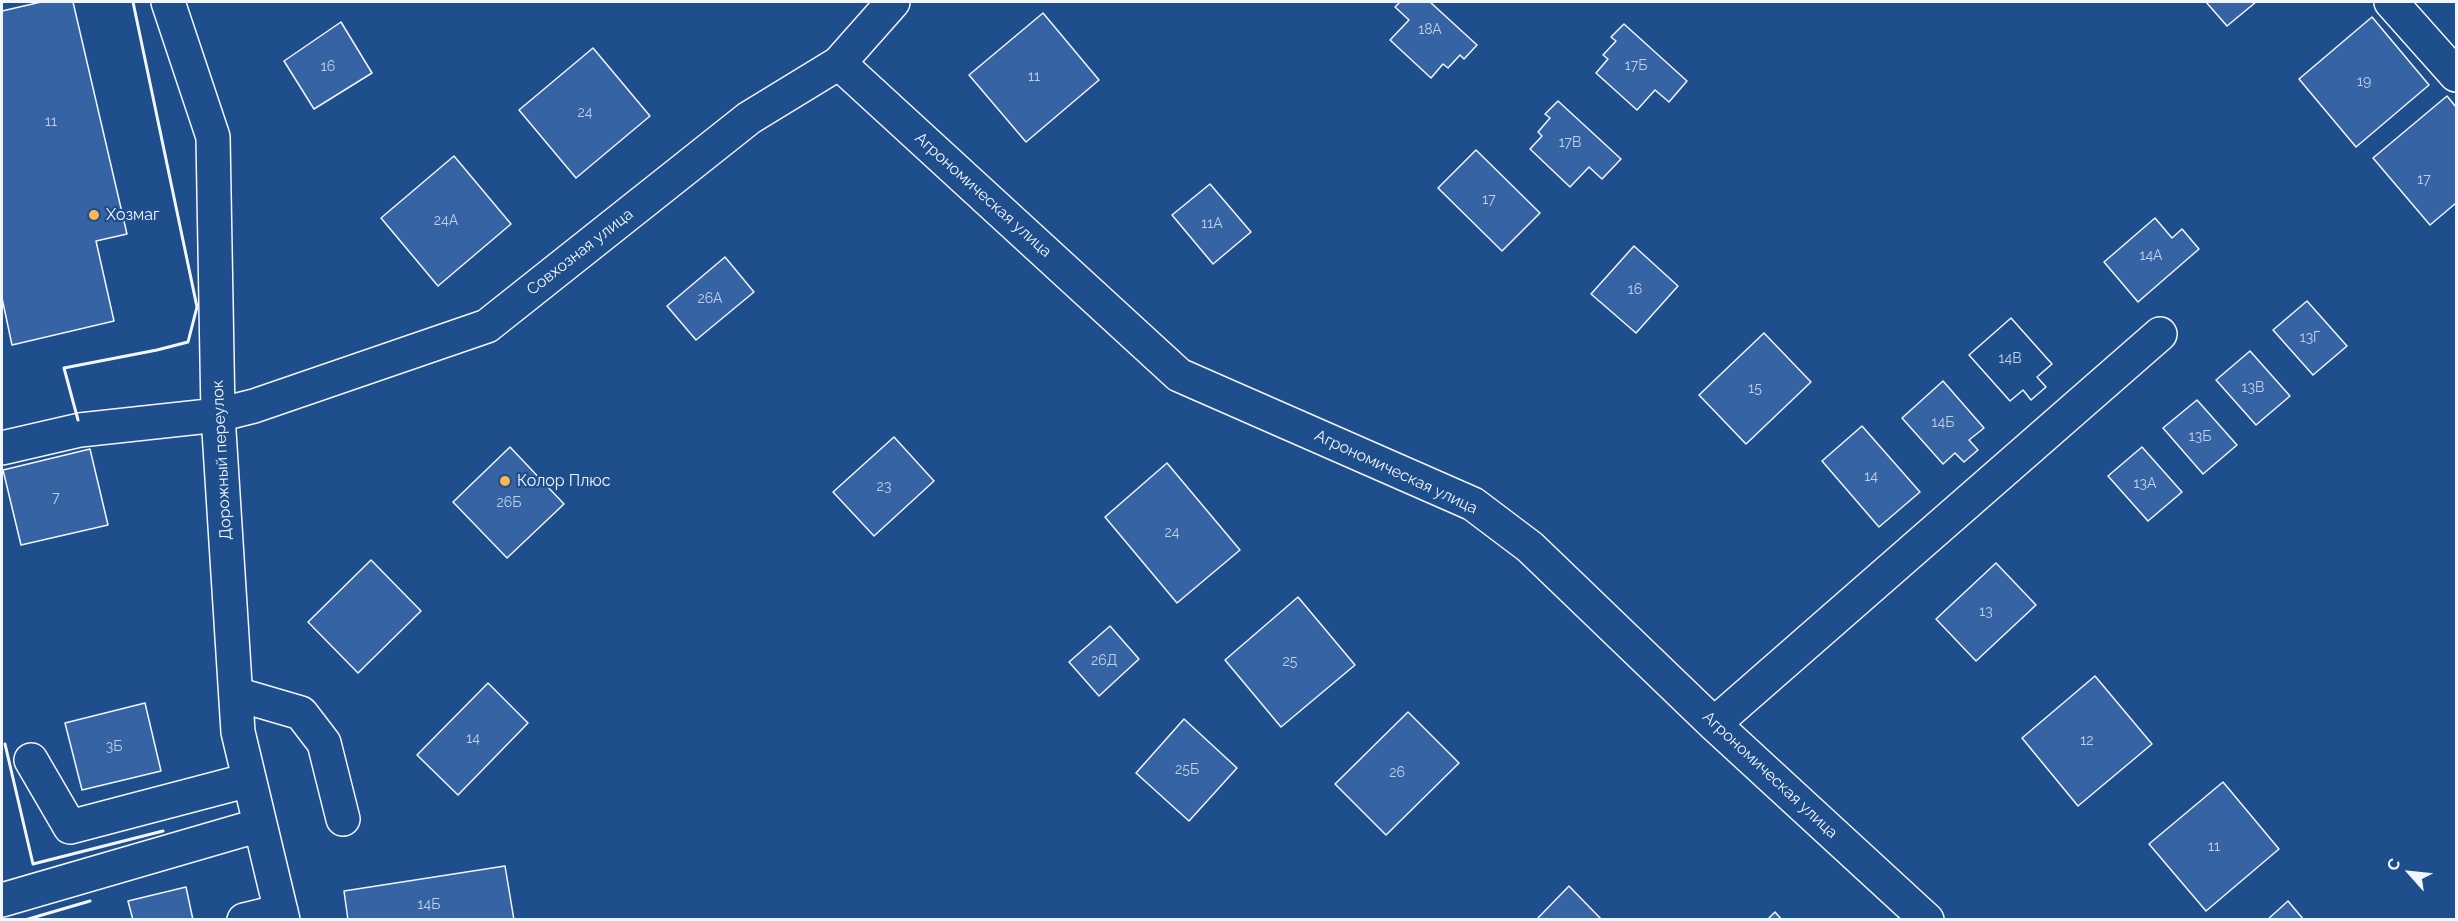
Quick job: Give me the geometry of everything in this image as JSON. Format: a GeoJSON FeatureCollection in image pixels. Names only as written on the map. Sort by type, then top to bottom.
{"type":"FeatureCollection","features":[{"type":"Feature","properties":{"kind":"street","name":"Дорожный переулок"},"geometry":{"type":"LineString","coordinates":[[168,2],[213,138],[218,415],[238,732],[282,915]]}},
{"type":"Feature","properties":{"kind":"street","name":"Совхозная улица"},"geometry":{"type":"LineString","coordinates":[[2,448],[80,430],[218,415],[254,406],[487,326],[749,118],[839,63],[893,2]]}},
{"type":"Feature","properties":{"kind":"street"},"geometry":{"type":"LineString","coordinates":[[2391,2],[2457,75]]}},
{"type":"Feature","properties":{"kind":"street","name":"Агрономическая улица"},"geometry":{"type":"LineString","coordinates":[[839,63],[1179,375],[1473,504],[1530,547],[1714,724],[1927,920]]}},
{"type":"Feature","properties":{"kind":"street"},"geometry":{"type":"LineString","coordinates":[[1714,724],[2160,334]]}},
{"type":"Feature","properties":{"kind":"street"},"geometry":{"type":"LineString","coordinates":[[236,694],[301,713],[324,743],[342,819]]}},
{"type":"Feature","properties":{"kind":"street"},"geometry":{"type":"LineString","coordinates":[[31,760],[70,828],[249,780]]}},
{"type":"Feature","properties":{"kind":"street"},"geometry":{"type":"LineString","coordinates":[[2,900],[260,825]]}},
{"type":"Feature","properties":{"kind":"street"},"geometry":{"type":"LineString","coordinates":[[244,920],[282,915]]}},
{"type":"Feature","properties":{"kind":"building"},"geometry":{"type":"Polygon","coordinates":[[[41,2],[73,2],[127,234],[96,241],[114,321],[12,345],[2,298],[2,11],[41,2]]]}},
{"type":"Feature","properties":{"kind":"building"},"geometry":{"type":"Polygon","coordinates":[[[1400,2],[1430,2],[1477,45],[1464,59],[1460,55],[1448,68],[1443,64],[1431,78],[1390,40],[1409,20],[1395,7],[1400,2]]]}},
{"type":"Feature","properties":{"kind":"building"},"geometry":{"type":"Polygon","coordinates":[[[2206,2],[2256,2],[2227,26],[2206,2]]]}},
{"type":"Feature","properties":{"kind":"building"},"geometry":{"type":"Polygon","coordinates":[[[1043,13],[1099,80],[1026,142],[969,75],[1043,13]]]}},
{"type":"Feature","properties":{"kind":"building"},"geometry":{"type":"Polygon","coordinates":[[[2372,17],[2429,85],[2356,147],[2299,79],[2372,17]]]}},
{"type":"Feature","properties":{"kind":"building"},"geometry":{"type":"Polygon","coordinates":[[[341,22],[372,73],[314,109],[284,61],[341,22]]]}},
{"type":"Feature","properties":{"kind":"building"},"geometry":{"type":"Polygon","coordinates":[[[1624,24],[1687,81],[1669,102],[1655,90],[1637,110],[1596,73],[1608,59],[1603,55],[1616,41],[1611,37],[1624,24]]]}},
{"type":"Feature","properties":{"kind":"building"},"geometry":{"type":"Polygon","coordinates":[[[593,48],[650,116],[576,178],[519,110],[593,48]]]}},
{"type":"Feature","properties":{"kind":"building"},"geometry":{"type":"Polygon","coordinates":[[[2447,96],[2456,107],[2456,203],[2430,225],[2373,158],[2447,96]]]}},
{"type":"Feature","properties":{"kind":"building"},"geometry":{"type":"Polygon","coordinates":[[[1558,101],[1621,159],[1602,179],[1589,167],[1570,187],[1530,149],[1542,136],[1538,132],[1550,118],[1545,114],[1558,101]]]}},
{"type":"Feature","properties":{"kind":"building"},"geometry":{"type":"Polygon","coordinates":[[[1476,150],[1540,213],[1502,251],[1438,188],[1476,150]]]}},
{"type":"Feature","properties":{"kind":"building"},"geometry":{"type":"Polygon","coordinates":[[[454,156],[511,224],[438,286],[381,218],[454,156]]]}},
{"type":"Feature","properties":{"kind":"building"},"geometry":{"type":"Polygon","coordinates":[[[1210,184],[1251,232],[1213,264],[1172,215],[1210,184]]]}},
{"type":"Feature","properties":{"kind":"building"},"geometry":{"type":"Polygon","coordinates":[[[2155,218],[2172,238],[2182,229],[2199,249],[2138,302],[2104,262],[2155,218]]]}},
{"type":"Feature","properties":{"kind":"building"},"geometry":{"type":"Polygon","coordinates":[[[1634,246],[1678,286],[1636,333],[1591,294],[1634,246]]]}},
{"type":"Feature","properties":{"kind":"building"},"geometry":{"type":"Polygon","coordinates":[[[725,257],[754,292],[696,340],[667,306],[725,257]]]}},
{"type":"Feature","properties":{"kind":"building"},"geometry":{"type":"Polygon","coordinates":[[[2307,301],[2347,346],[2313,375],[2273,330],[2307,301]]]}},
{"type":"Feature","properties":{"kind":"building"},"geometry":{"type":"Polygon","coordinates":[[[2011,318],[2052,364],[2037,377],[2046,387],[2031,400],[2023,390],[2010,401],[1969,355],[2011,318]]]}},
{"type":"Feature","properties":{"kind":"building"},"geometry":{"type":"Polygon","coordinates":[[[2011,318],[2052,364],[2037,377],[2046,387],[2031,400],[2023,390],[2010,401],[1969,355],[2011,318]]]}},
{"type":"Feature","properties":{"kind":"building"},"geometry":{"type":"Polygon","coordinates":[[[1764,333],[1811,382],[1746,444],[1699,395],[1764,333]]]}},
{"type":"Feature","properties":{"kind":"building"},"geometry":{"type":"Polygon","coordinates":[[[2250,351],[2290,396],[2256,425],[2216,380],[2250,351]]]}},
{"type":"Feature","properties":{"kind":"building"},"geometry":{"type":"Polygon","coordinates":[[[1943,381],[1984,428],[1969,440],[1978,450],[1964,462],[1955,453],[1943,464],[1902,418],[1943,381]]]}},
{"type":"Feature","properties":{"kind":"building"},"geometry":{"type":"Polygon","coordinates":[[[2197,400],[2237,445],[2203,474],[2163,428],[2197,400]]]}},
{"type":"Feature","properties":{"kind":"building"},"geometry":{"type":"Polygon","coordinates":[[[1862,426],[1920,492],[1879,527],[1822,461],[1862,426]]]}},
{"type":"Feature","properties":{"kind":"building"},"geometry":{"type":"Polygon","coordinates":[[[894,437],[934,481],[874,536],[833,492],[894,437]]]}},
{"type":"Feature","properties":{"kind":"building"},"geometry":{"type":"Polygon","coordinates":[[[510,447],[564,504],[507,558],[453,502],[510,447]]]}},
{"type":"Feature","properties":{"kind":"building"},"geometry":{"type":"Polygon","coordinates":[[[2142,447],[2182,492],[2148,521],[2108,476],[2142,447]]]}},
{"type":"Feature","properties":{"kind":"building"},"geometry":{"type":"Polygon","coordinates":[[[90,449],[108,525],[21,545],[3,470],[90,449]]]}},
{"type":"Feature","properties":{"kind":"building"},"geometry":{"type":"Polygon","coordinates":[[[1167,463],[1240,550],[1177,603],[1105,517],[1167,463]]]}},
{"type":"Feature","properties":{"kind":"building"},"geometry":{"type":"Polygon","coordinates":[[[371,560],[421,611],[358,673],[308,622],[371,560]]]}},
{"type":"Feature","properties":{"kind":"building"},"geometry":{"type":"Polygon","coordinates":[[[1996,563],[2036,605],[1976,661],[1936,619],[1996,563]]]}},
{"type":"Feature","properties":{"kind":"building"},"geometry":{"type":"Polygon","coordinates":[[[1298,597],[1355,665],[1281,727],[1225,660],[1298,597]]]}},
{"type":"Feature","properties":{"kind":"building"},"geometry":{"type":"Polygon","coordinates":[[[1110,626],[1139,659],[1099,696],[1069,662],[1110,626]]]}},
{"type":"Feature","properties":{"kind":"building"},"geometry":{"type":"Polygon","coordinates":[[[2095,676],[2152,744],[2078,806],[2022,738],[2095,676]]]}},
{"type":"Feature","properties":{"kind":"building"},"geometry":{"type":"Polygon","coordinates":[[[488,683],[528,723],[458,795],[417,755],[488,683]]]}},
{"type":"Feature","properties":{"kind":"building"},"geometry":{"type":"Polygon","coordinates":[[[145,703],[161,771],[82,790],[65,723],[145,703]]]}},
{"type":"Feature","properties":{"kind":"building"},"geometry":{"type":"Polygon","coordinates":[[[1408,712],[1459,763],[1386,835],[1335,784],[1408,712]]]}},
{"type":"Feature","properties":{"kind":"building"},"geometry":{"type":"Polygon","coordinates":[[[1184,719],[1237,768],[1189,821],[1136,773],[1184,719]]]}},
{"type":"Feature","properties":{"kind":"building"},"geometry":{"type":"Polygon","coordinates":[[[2223,782],[2279,849],[2206,911],[2149,844],[2223,782]]]}},
{"type":"Feature","properties":{"kind":"building"},"geometry":{"type":"Polygon","coordinates":[[[505,866],[514,920],[348,920],[344,891],[505,866]]]}},
{"type":"Feature","properties":{"kind":"building"},"geometry":{"type":"Polygon","coordinates":[[[1569,886],[1602,920],[1536,920],[1569,886]]]}},
{"type":"Feature","properties":{"kind":"building"},"geometry":{"type":"Polygon","coordinates":[[[186,887],[193,920],[133,920],[128,901],[186,887]]]}},
{"type":"Feature","properties":{"kind":"building"},"geometry":{"type":"Polygon","coordinates":[[[2288,901],[2304,920],[2267,920],[2288,901]]]}},
{"type":"Feature","properties":{"kind":"building"},"geometry":{"type":"Polygon","coordinates":[[[1775,912],[1782,920],[1767,920],[1775,912]]]}},
{"type":"Feature","properties":{"kind":"wall"},"geometry":{"type":"LineString","coordinates":[[78,420],[64,368],[188,342],[197,307],[133,2]]}},
{"type":"Feature","properties":{"kind":"wall"},"geometry":{"type":"LineString","coordinates":[[5,744],[33,864],[163,831]]}},
{"type":"Feature","properties":{"kind":"wall"},"geometry":{"type":"LineString","coordinates":[[25,920],[90,901]]}},
{"type":"Feature","properties":{"kind":"place","name":"Хозмаг"},"geometry":{"type":"Point","coordinates":[94,215]}},
{"type":"Feature","properties":{"kind":"place","name":"Колор Плюс"},"geometry":{"type":"Point","coordinates":[505,481]}}]}
